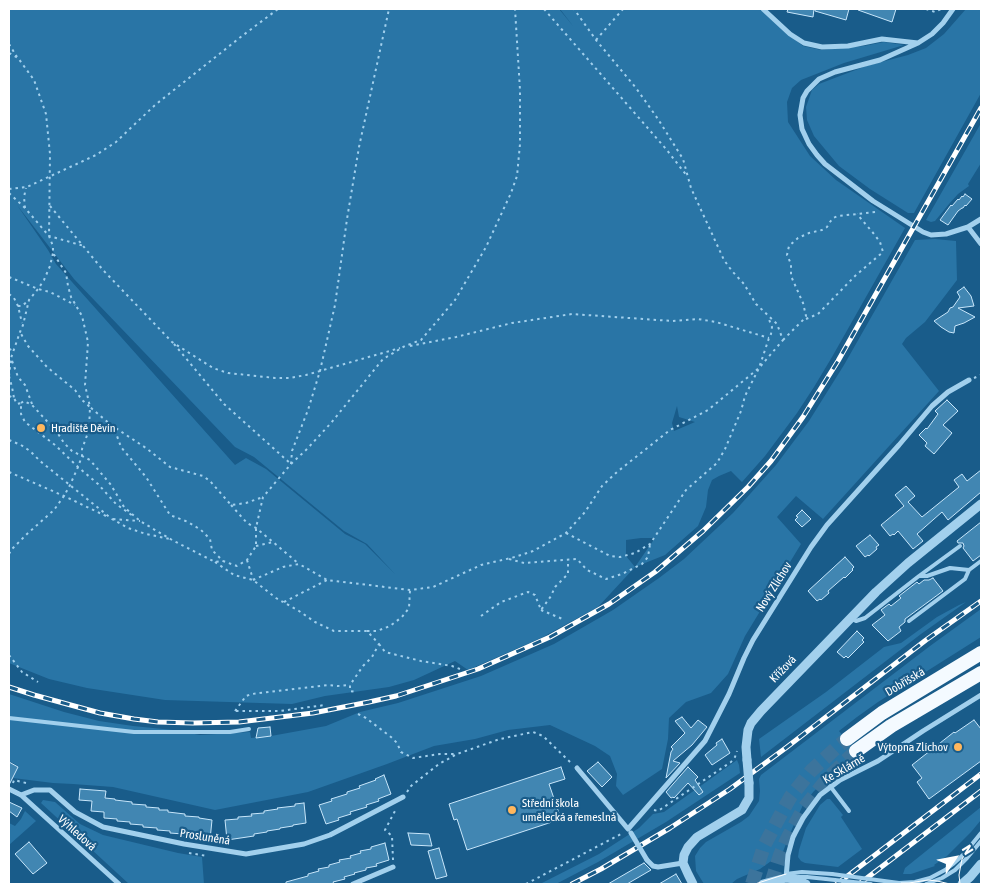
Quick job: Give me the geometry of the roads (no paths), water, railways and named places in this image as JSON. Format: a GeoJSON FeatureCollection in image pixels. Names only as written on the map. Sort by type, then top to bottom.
{"type":"FeatureCollection","features":[{"type":"Feature","properties":{"kind":"highway","name":"Dobříšská"},"geometry":{"type":"LineString","coordinates":[[847,739],[882,713],[981,653]]}},
{"type":"Feature","properties":{"kind":"highway"},"geometry":{"type":"LineString","coordinates":[[856,751],[891,726],[981,672]]}},
{"type":"Feature","properties":{"kind":"street"},"geometry":{"type":"LineString","coordinates":[[763,9],[790,34],[804,43],[822,47],[848,46],[882,39],[918,43]]}},
{"type":"Feature","properties":{"kind":"street"},"geometry":{"type":"LineString","coordinates":[[953,9],[932,34],[918,43],[880,60],[835,72],[819,79],[803,98],[800,114],[802,129],[809,144],[821,160],[873,201],[905,222],[923,232],[946,234],[968,227],[981,219]]}},
{"type":"Feature","properties":{"kind":"street"},"geometry":{"type":"LineString","coordinates":[[968,227],[981,244]]}},
{"type":"Feature","properties":{"kind":"street","name":"Nový Zlíchov"},"geometry":{"type":"LineString","coordinates":[[630,831],[648,807],[705,741],[729,694],[753,640],[811,547],[827,525],[932,406],[948,392],[969,380]]}},
{"type":"Feature","properties":{"kind":"street","name":"Křížová"},"geometry":{"type":"LineString","coordinates":[[684,863],[685,853],[694,839],[733,816],[743,808],[749,798],[746,738],[755,718],[876,592],[908,563],[981,504]]}},
{"type":"Feature","properties":{"kind":"street","name":"Ke Sklárně"},"geometry":{"type":"LineString","coordinates":[[788,877],[788,855],[798,827],[814,802],[830,786],[878,761],[981,695]]}},
{"type":"Feature","properties":{"kind":"street"},"geometry":{"type":"LineString","coordinates":[[576,768],[630,831],[647,860],[653,866],[684,863],[693,884]]}},
{"type":"Feature","properties":{"kind":"street"},"geometry":{"type":"LineString","coordinates":[[9,789],[21,795]]}},
{"type":"Feature","properties":{"kind":"street","name":"Prosluněná"},"geometry":{"type":"LineString","coordinates":[[21,795],[34,790],[50,790],[74,812],[104,827],[184,844],[246,854],[304,844],[330,835],[403,797]]}},
{"type":"Feature","properties":{"kind":"street","name":"Výhledová"},"geometry":{"type":"LineString","coordinates":[[21,795],[119,884]]}},
{"type":"Feature","properties":{"kind":"street"},"geometry":{"type":"LineString","coordinates":[[962,884],[981,864]]}},
{"type":"Feature","properties":{"kind":"street"},"geometry":{"type":"LineString","coordinates":[[353,884],[393,867]]}},
{"type":"Feature","properties":{"kind":"street"},"geometry":{"type":"LineString","coordinates":[[763,884],[788,877],[806,884]]}},
{"type":"Feature","properties":{"kind":"lane"},"geometry":{"type":"LineString","coordinates":[[850,618],[856,621],[865,618],[960,546]]}},
{"type":"Feature","properties":{"kind":"lane"},"geometry":{"type":"LineString","coordinates":[[909,622],[964,579],[969,570],[981,561]]}},
{"type":"Feature","properties":{"kind":"lane"},"geometry":{"type":"LineString","coordinates":[[919,576],[927,576],[950,568],[969,570]]}},
{"type":"Feature","properties":{"kind":"lane"},"geometry":{"type":"LineString","coordinates":[[9,718],[134,732],[230,732],[249,729]]}},
{"type":"Feature","properties":{"kind":"lane"},"geometry":{"type":"LineString","coordinates":[[830,786],[849,811]]}},
{"type":"Feature","properties":{"kind":"lane"},"geometry":{"type":"LineString","coordinates":[[788,877],[802,872],[899,883],[915,882],[930,878],[945,870],[959,859],[981,833]]}},
{"type":"Feature","properties":{"kind":"lane"},"geometry":{"type":"LineString","coordinates":[[926,884],[942,878],[955,870],[981,841]]}},
{"type":"Feature","properties":{"kind":"lane"},"geometry":{"type":"LineString","coordinates":[[788,877],[807,877],[871,884]]}},
{"type":"Feature","properties":{"kind":"tunnel"},"geometry":{"type":"LineString","coordinates":[[752,884],[764,846],[791,796],[811,771],[847,739]]}},
{"type":"Feature","properties":{"kind":"tunnel"},"geometry":{"type":"LineString","coordinates":[[771,884],[780,855],[804,808],[828,778],[856,751]]}},
{"type":"Feature","properties":{"kind":"tram line"},"geometry":{"type":"LineString","coordinates":[[960,884],[959,875],[962,859],[972,844]]}},
{"type":"Feature","properties":{"kind":"tram line"},"geometry":{"type":"LineString","coordinates":[[755,884],[786,874]]}},
{"type":"Feature","properties":{"kind":"tram line"},"geometry":{"type":"LineString","coordinates":[[832,874],[892,883],[928,880],[950,884]]}},
{"type":"Feature","properties":{"kind":"railway"},"geometry":{"type":"LineString","coordinates":[[9,687],[100,713],[158,722],[239,722],[313,713],[396,696],[478,669],[550,637],[609,604],[655,572],[703,531],[748,487],[771,461],[803,417],[838,361],[981,108]]}},
{"type":"Feature","properties":{"kind":"railway"},"geometry":{"type":"LineString","coordinates":[[572,884],[670,828],[730,789],[926,640],[981,601]]}},
{"type":"Feature","properties":{"kind":"railway"},"geometry":{"type":"LineString","coordinates":[[837,884],[981,774]]}},
{"type":"Feature","properties":{"kind":"railway"},"geometry":{"type":"LineString","coordinates":[[859,884],[981,791]]}},
{"type":"Feature","properties":{"kind":"place","name":"Hradiště Děvín"},"geometry":{"type":"Point","coordinates":[41,428]}},
{"type":"Feature","properties":{"kind":"place","name":"Výtopna Zlíchov"},"geometry":{"type":"Point","coordinates":[958,747]}},
{"type":"Feature","properties":{"kind":"place","name":"Střední škola umělecká a řemeslná"},"geometry":{"type":"Point","coordinates":[512,810]}}]}
